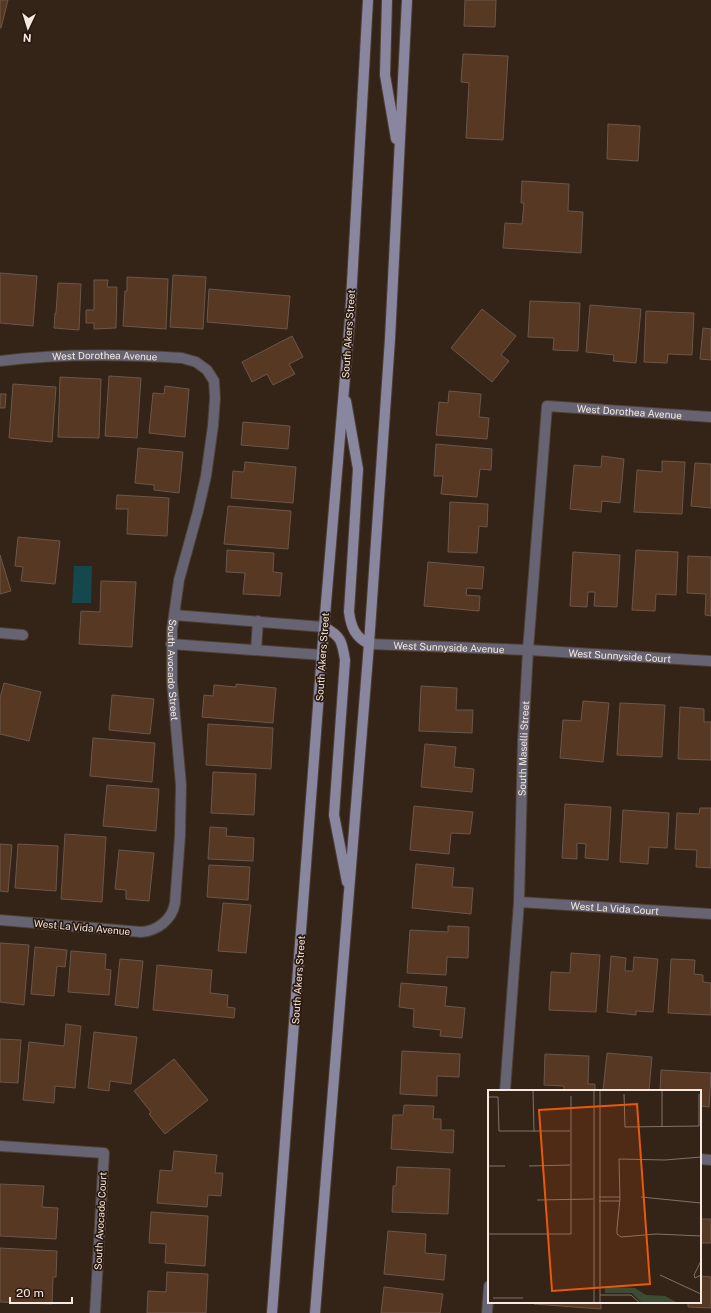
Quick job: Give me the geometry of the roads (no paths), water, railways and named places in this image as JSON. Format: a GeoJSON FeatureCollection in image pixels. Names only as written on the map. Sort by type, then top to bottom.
{"type":"FeatureCollection","features":[{"type":"Feature","properties":{"kind":"main road","name":"South Akers Street"},"geometry":{"type":"LineString","coordinates":[[272,1313],[324,627],[350,318],[368,0]]}},
{"type":"Feature","properties":{"kind":"main road"},"geometry":{"type":"LineString","coordinates":[[387,0],[385,75],[399,157]]}},
{"type":"Feature","properties":{"kind":"main road"},"geometry":{"type":"LineString","coordinates":[[315,1313],[369,644],[390,339],[407,0]]}},
{"type":"Feature","properties":{"kind":"main road"},"geometry":{"type":"LineString","coordinates":[[344,388],[358,469],[349,612],[354,631],[369,644]]}},
{"type":"Feature","properties":{"kind":"main road"},"geometry":{"type":"LineString","coordinates":[[324,627],[336,633],[343,645],[345,660],[334,815],[349,896]]}},
{"type":"Feature","properties":{"kind":"street","name":"West Dorothea Avenue"},"geometry":{"type":"LineString","coordinates":[[0,361],[36,356],[77,354],[157,357],[187,359],[200,364],[207,370]]}},
{"type":"Feature","properties":{"kind":"street","name":"South Avocado Street"},"geometry":{"type":"LineString","coordinates":[[163,923],[171,914],[175,903],[181,805],[181,785],[172,682],[171,644],[179,580],[202,495],[211,441],[215,389],[214,381],[207,370]]}},
{"type":"Feature","properties":{"kind":"street","name":"West Dorothea Avenue"},"geometry":{"type":"LineString","coordinates":[[547,406],[711,417]]}},
{"type":"Feature","properties":{"kind":"street","name":"South Maselli Street"},"geometry":{"type":"LineString","coordinates":[[505,1090],[519,902],[523,741],[528,650],[547,406]]}},
{"type":"Feature","properties":{"kind":"street"},"geometry":{"type":"LineString","coordinates":[[174,615],[324,627]]}},
{"type":"Feature","properties":{"kind":"street"},"geometry":{"type":"LineString","coordinates":[[256,650],[258,622]]}},
{"type":"Feature","properties":{"kind":"street"},"geometry":{"type":"LineString","coordinates":[[0,633],[23,635]]}},
{"type":"Feature","properties":{"kind":"street"},"geometry":{"type":"LineString","coordinates":[[171,644],[322,656]]}},
{"type":"Feature","properties":{"kind":"street","name":"West Sunnyside Avenue"},"geometry":{"type":"LineString","coordinates":[[369,644],[528,650]]}},
{"type":"Feature","properties":{"kind":"street","name":"West Sunnyside Court"},"geometry":{"type":"LineString","coordinates":[[528,650],[711,661]]}},
{"type":"Feature","properties":{"kind":"street","name":"West La Vida Court"},"geometry":{"type":"LineString","coordinates":[[519,902],[711,914]]}},
{"type":"Feature","properties":{"kind":"street","name":"West La Vida Avenue"},"geometry":{"type":"LineString","coordinates":[[0,920],[136,932],[151,930],[163,923]]}},
{"type":"Feature","properties":{"kind":"street","name":"South Avocado Court"},"geometry":{"type":"LineString","coordinates":[[0,1146],[104,1153],[95,1313]]}},
{"type":"Feature","properties":{"kind":"street"},"geometry":{"type":"LineString","coordinates":[[701,1159],[711,1160]]}},
{"type":"Feature","properties":{"kind":"street"},"geometry":{"type":"LineString","coordinates":[[487,1313],[488,1300]]}},
{"type":"Feature","properties":{"kind":"water"},"geometry":{"type":"Polygon","coordinates":[[[74,566],[92,566],[91,603],[72,603],[74,566]]]}}]}
